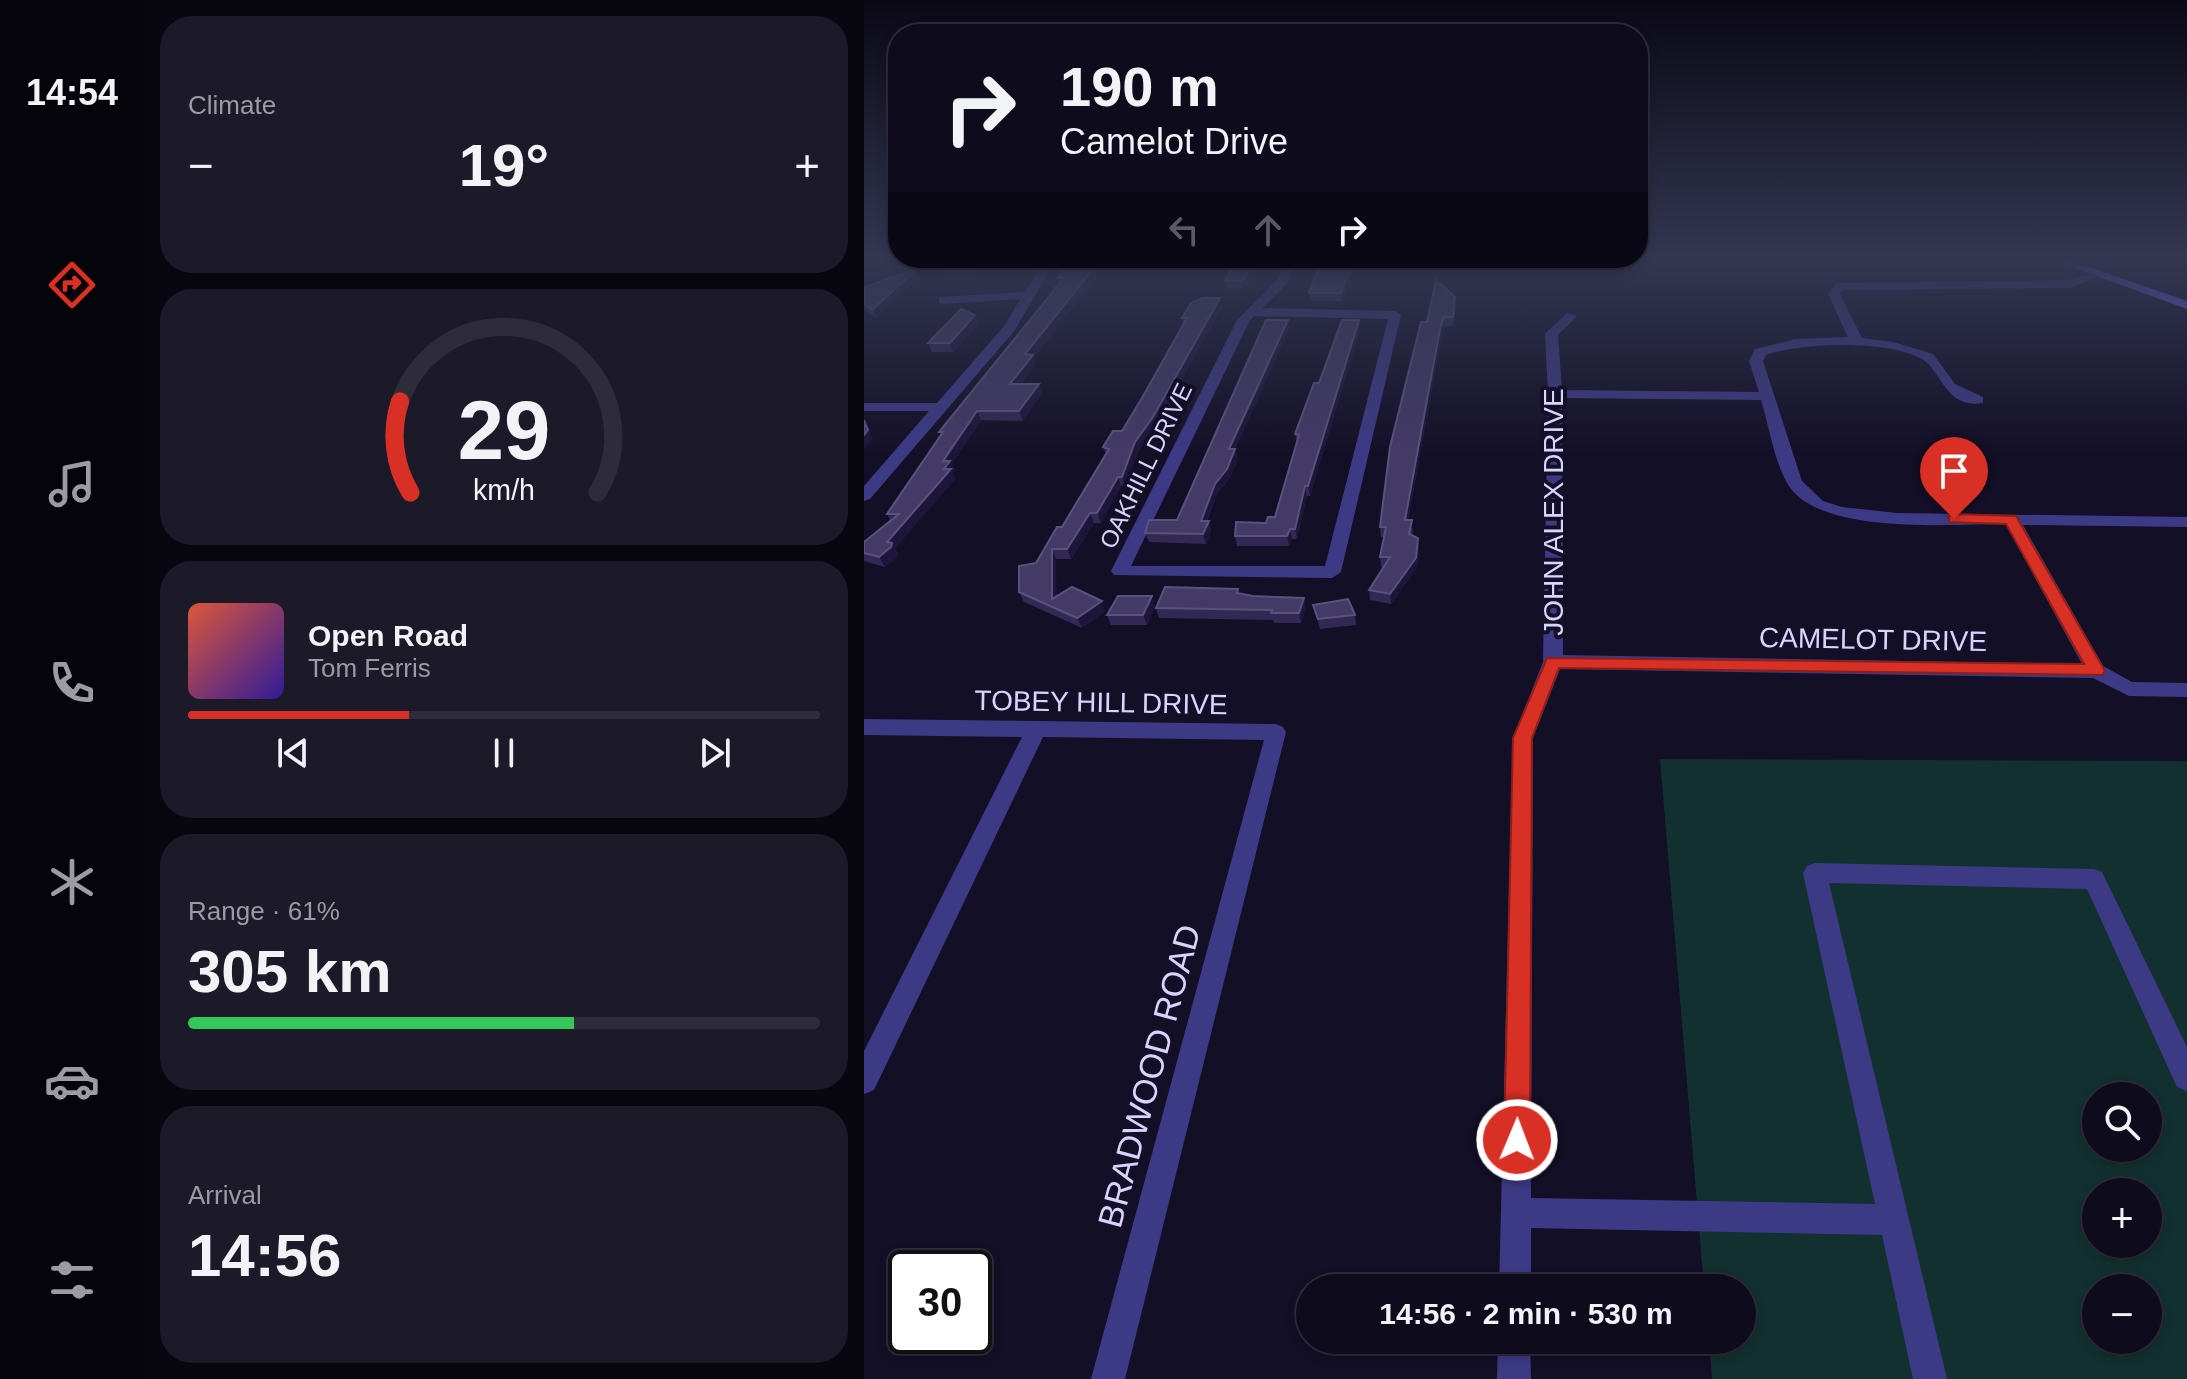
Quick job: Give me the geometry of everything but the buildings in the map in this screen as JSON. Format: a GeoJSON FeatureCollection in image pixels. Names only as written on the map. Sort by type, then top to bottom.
{"type":"FeatureCollection","features":[{"type":"Feature","properties":{"kind":"street"},"geometry":{"type":"LineString","coordinates":[[864,496],[1011,325]]}},
{"type":"Feature","properties":{"kind":"street","name":"OAKHILL DRIVE"},"geometry":{"type":"LineString","coordinates":[[1240,325],[1120,571],[1332,572],[1392,325]]}},
{"type":"Feature","properties":{"kind":"street","name":"JOHN ALEX DRIVE"},"geometry":{"type":"LineString","coordinates":[[1515,1274],[1523,738],[1553,662],[1555,394],[1551,334],[1561,325]]}},
{"type":"Feature","properties":{"kind":"street"},"geometry":{"type":"LineString","coordinates":[[1849,325],[1858,344]]}},
{"type":"Feature","properties":{"kind":"street"},"geometry":{"type":"LineString","coordinates":[[1978,400],[1950,388],[1938,366],[1926,356],[1897,347],[1784,343],[1760,352],[1756,361],[1795,483],[1817,504],[1840,512],[1897,518],[2187,522]]}},
{"type":"Feature","properties":{"kind":"street"},"geometry":{"type":"LineString","coordinates":[[1555,394],[1766,396]]}},
{"type":"Feature","properties":{"kind":"street"},"geometry":{"type":"LineString","coordinates":[[864,407],[940,407]]}},
{"type":"Feature","properties":{"kind":"street"},"geometry":{"type":"LineString","coordinates":[[2011,519],[2096,671]]}},
{"type":"Feature","properties":{"kind":"street","name":"CAMELOT DRIVE"},"geometry":{"type":"LineString","coordinates":[[1553,662],[2096,671],[2129,689],[2187,690]]}},
{"type":"Feature","properties":{"kind":"street","name":"TOBEY HILL DRIVE"},"geometry":{"type":"LineString","coordinates":[[864,727],[1276,732],[1260,791]]}},
{"type":"Feature","properties":{"kind":"street"},"geometry":{"type":"LineString","coordinates":[[864,1080],[1036,729]]}},
{"type":"Feature","properties":{"kind":"street","name":"BRADWOOD ROAD"},"geometry":{"type":"LineString","coordinates":[[1108,1379],[1260,791]]}},
{"type":"Feature","properties":{"kind":"street"},"geometry":{"type":"LineString","coordinates":[[1930,1379],[1815,873],[2094,879],[2187,1077]]}},
{"type":"Feature","properties":{"kind":"street"},"geometry":{"type":"LineString","coordinates":[[1516,1213],[1894,1220]]}},
{"type":"Feature","properties":{"kind":"street"},"geometry":{"type":"LineString","coordinates":[[1514,1354],[1514,1379]]}},
{"type":"Feature","properties":{"kind":"green space"},"geometry":{"type":"Polygon","coordinates":[[[1660,759],[2187,761],[2187,1379],[1712,1379],[1710,1354],[1756,1354],[1756,1274],[1703,1274],[1660,759]]]}},
{"type":"Feature","properties":{"kind":"route"},"geometry":{"type":"LineString","coordinates":[[1517,1140],[1523,738],[1553,662],[2096,671],[2011,519],[1954,519]]}}]}
